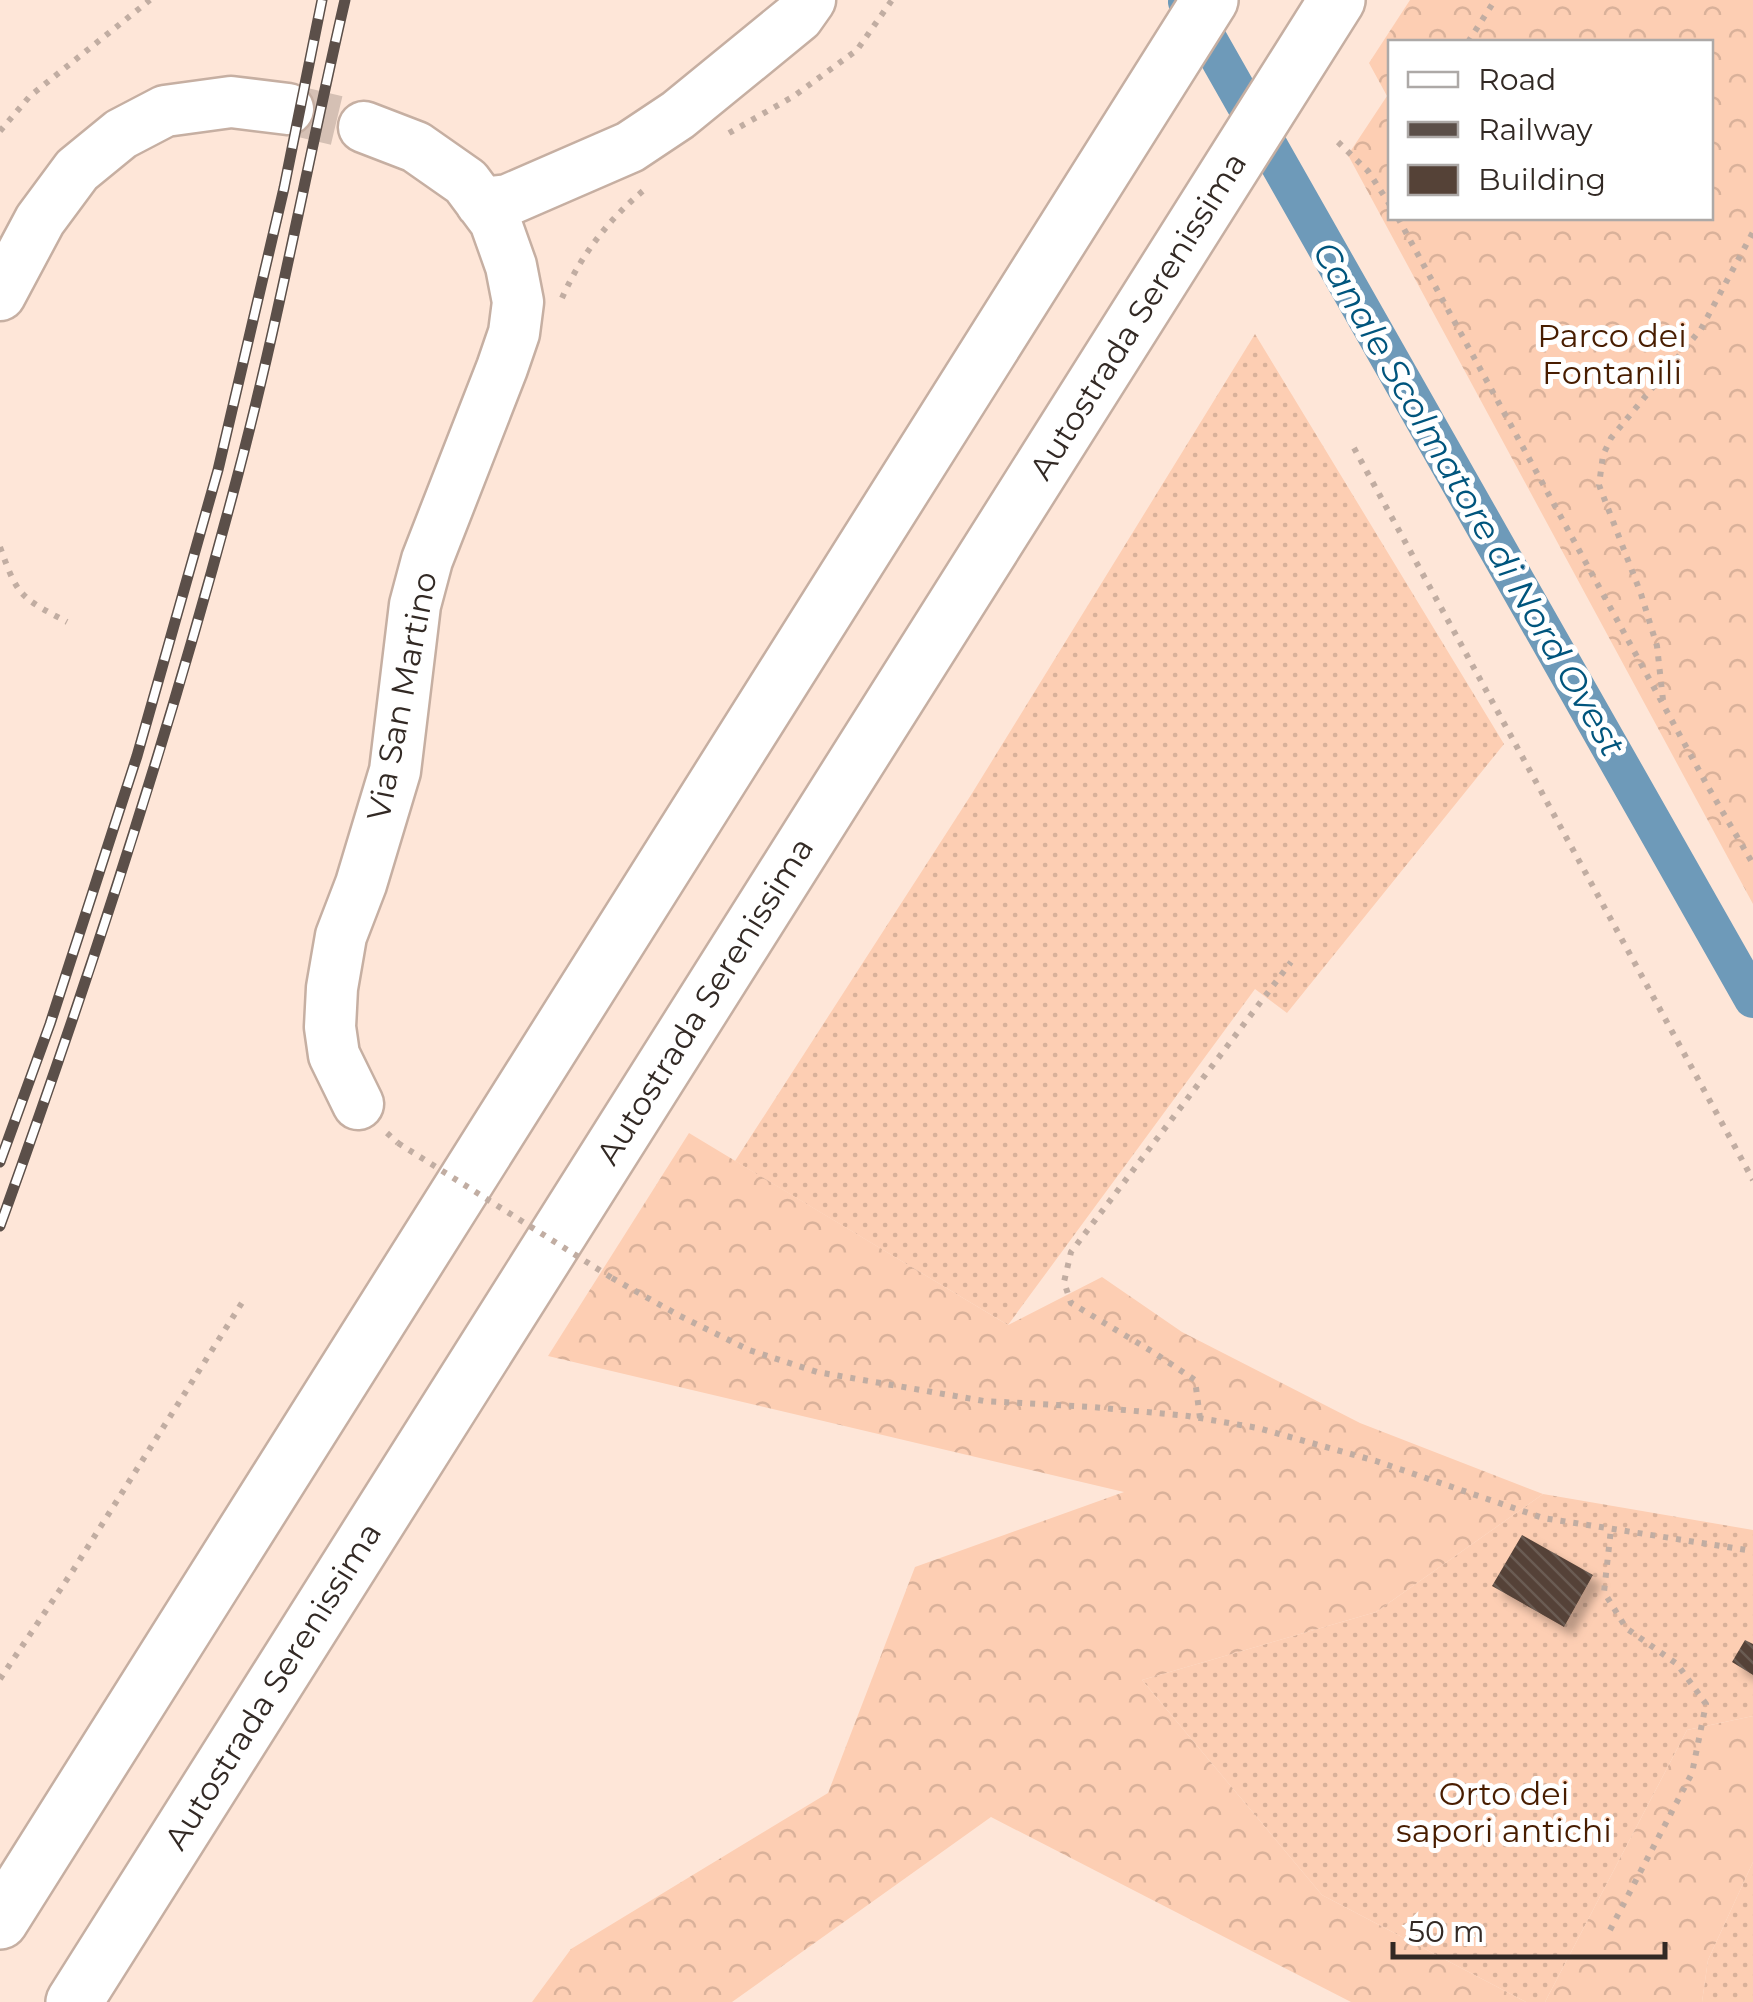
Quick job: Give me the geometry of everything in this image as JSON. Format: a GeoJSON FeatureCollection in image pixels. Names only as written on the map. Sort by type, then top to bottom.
{"type":"FeatureCollection","features":[{"type":"Feature","properties":{"kind":"highway"},"geometry":{"type":"LineString","coordinates":[[0,1921],[1210,0]]}},
{"type":"Feature","properties":{"kind":"highway","name":"Autostrada Serenissima"},"geometry":{"type":"LineString","coordinates":[[74,2002],[1336,0]]}},
{"type":"Feature","properties":{"kind":"lane"},"geometry":{"type":"LineString","coordinates":[[482,203],[508,200],[630,147],[678,115],[798,17],[810,0]]}},
{"type":"Feature","properties":{"kind":"lane"},"geometry":{"type":"LineString","coordinates":[[0,294],[40,220],[77,170],[122,134],[165,111],[231,102],[288,109]]}},
{"type":"Feature","properties":{"kind":"lane","name":"Via San Martino"},"geometry":{"type":"LineString","coordinates":[[358,1104],[334,1055],[330,1026],[341,936],[361,884],[394,770],[412,624],[427,560],[514,333],[518,302],[511,266],[495,221],[466,182],[416,147],[364,126]]}},
{"type":"Feature","properties":{"kind":"lane"},"geometry":{"type":"LineString","coordinates":[[104,2002],[255,1716]]}},
{"type":"Feature","properties":{"kind":"path"},"geometry":{"type":"LineString","coordinates":[[0,130],[60,70],[150,0]]}},
{"type":"Feature","properties":{"kind":"path"},"geometry":{"type":"LineString","coordinates":[[713,142],[794,96],[857,50],[892,0]]}},
{"type":"Feature","properties":{"kind":"path"},"geometry":{"type":"LineString","coordinates":[[1469,40],[1495,0]]}},
{"type":"Feature","properties":{"kind":"path"},"geometry":{"type":"LineString","coordinates":[[1338,142],[1368,171],[1388,202]]}},
{"type":"Feature","properties":{"kind":"path"},"geometry":{"type":"LineString","coordinates":[[559,306],[574,271],[617,212],[655,181]]}},
{"type":"Feature","properties":{"kind":"path"},"geometry":{"type":"LineString","coordinates":[[1400,220],[1753,864]]}},
{"type":"Feature","properties":{"kind":"path"},"geometry":{"type":"LineString","coordinates":[[1664,706],[1657,646],[1642,594],[1599,485],[1603,455],[1610,438],[1701,329],[1753,232]]}},
{"type":"Feature","properties":{"kind":"path"},"geometry":{"type":"LineString","coordinates":[[1354,448],[1753,1180]]}},
{"type":"Feature","properties":{"kind":"path"},"geometry":{"type":"LineString","coordinates":[[0,547],[14,584],[28,602],[68,622]]}},
{"type":"Feature","properties":{"kind":"path"},"geometry":{"type":"LineString","coordinates":[[1200,1418],[1195,1380],[1071,1303],[1064,1282],[1070,1252],[1291,962]]}},
{"type":"Feature","properties":{"kind":"path"},"geometry":{"type":"LineString","coordinates":[[398,1142],[612,1278],[680,1316],[748,1350],[817,1372],[984,1401],[1093,1407],[1258,1428],[1376,1461],[1543,1518],[1753,1551]]}},
{"type":"Feature","properties":{"kind":"path"},"geometry":{"type":"LineString","coordinates":[[0,1680],[243,1302]]}},
{"type":"Feature","properties":{"kind":"path"},"geometry":{"type":"LineString","coordinates":[[1610,1930],[1692,1772],[1706,1704],[1676,1664],[1626,1628],[1604,1592],[1611,1529]]}},
{"type":"Feature","properties":{"kind":"green space","name":"Parco dei Fontanili"},"geometry":{"type":"Polygon","coordinates":[[[1410,0],[1753,0],[1753,904],[1348,155],[1387,96],[1369,63],[1410,0]]]}},
{"type":"Feature","properties":{"kind":"green space"},"geometry":{"type":"Polygon","coordinates":[[[1255,334],[1504,744],[1287,1013],[1255,989],[1008,1325],[735,1161],[971,795],[1255,334]]]}},
{"type":"Feature","properties":{"kind":"green space"},"geometry":{"type":"Polygon","coordinates":[[[689,1133],[1008,1325],[1102,1277],[1182,1332],[1360,1423],[1543,1494],[1376,1612],[1142,1680],[1322,1895],[1526,2002],[1351,2002],[991,1817],[732,2002],[532,2002],[571,1949],[828,1793],[915,1567],[1124,1492],[548,1356],[689,1133]]]}},
{"type":"Feature","properties":{"kind":"green space","name":"Orto dei sapori antichi"},"geometry":{"type":"Polygon","coordinates":[[[1543,1494],[1753,1530],[1753,1716],[1687,1730],[1545,2002],[1526,2002],[1322,1895],[1142,1680],[1376,1612],[1543,1494]]]}},
{"type":"Feature","properties":{"kind":"green space"},"geometry":{"type":"Polygon","coordinates":[[[1753,1716],[1753,1862],[1708,1960],[1702,2002],[1545,2002],[1687,1730],[1753,1716]]]}},
{"type":"Feature","properties":{"kind":"green space"},"geometry":{"type":"Polygon","coordinates":[[[1753,1862],[1753,2002],[1702,2002],[1708,1960],[1753,1862]]]}},
{"type":"Feature","properties":{"kind":"building"},"geometry":{"type":"Polygon","coordinates":[[[1522,1535],[1593,1575],[1564,1627],[1492,1586],[1522,1535]]]}},
{"type":"Feature","properties":{"kind":"building"},"geometry":{"type":"Polygon","coordinates":[[[1745,1640],[1753,1644],[1753,1675],[1732,1662],[1745,1640]]]}},
{"type":"Feature","properties":{"kind":"waterway","name":"Canale Scolmatore di Nord Ovest"},"geometry":{"type":"LineString","coordinates":[[1187,2],[1753,999]]}},
{"type":"Feature","properties":{"kind":"tunnel"},"geometry":{"type":"LineString","coordinates":[[288,109],[364,127]]}},
{"type":"Feature","properties":{"kind":"railway"},"geometry":{"type":"LineString","coordinates":[[0,1162],[50,1024],[137,756],[218,470],[284,188],[322,0]]}},
{"type":"Feature","properties":{"kind":"railway"},"geometry":{"type":"LineString","coordinates":[[0,1226],[127,855],[211,573],[266,359],[345,0]]}}]}
